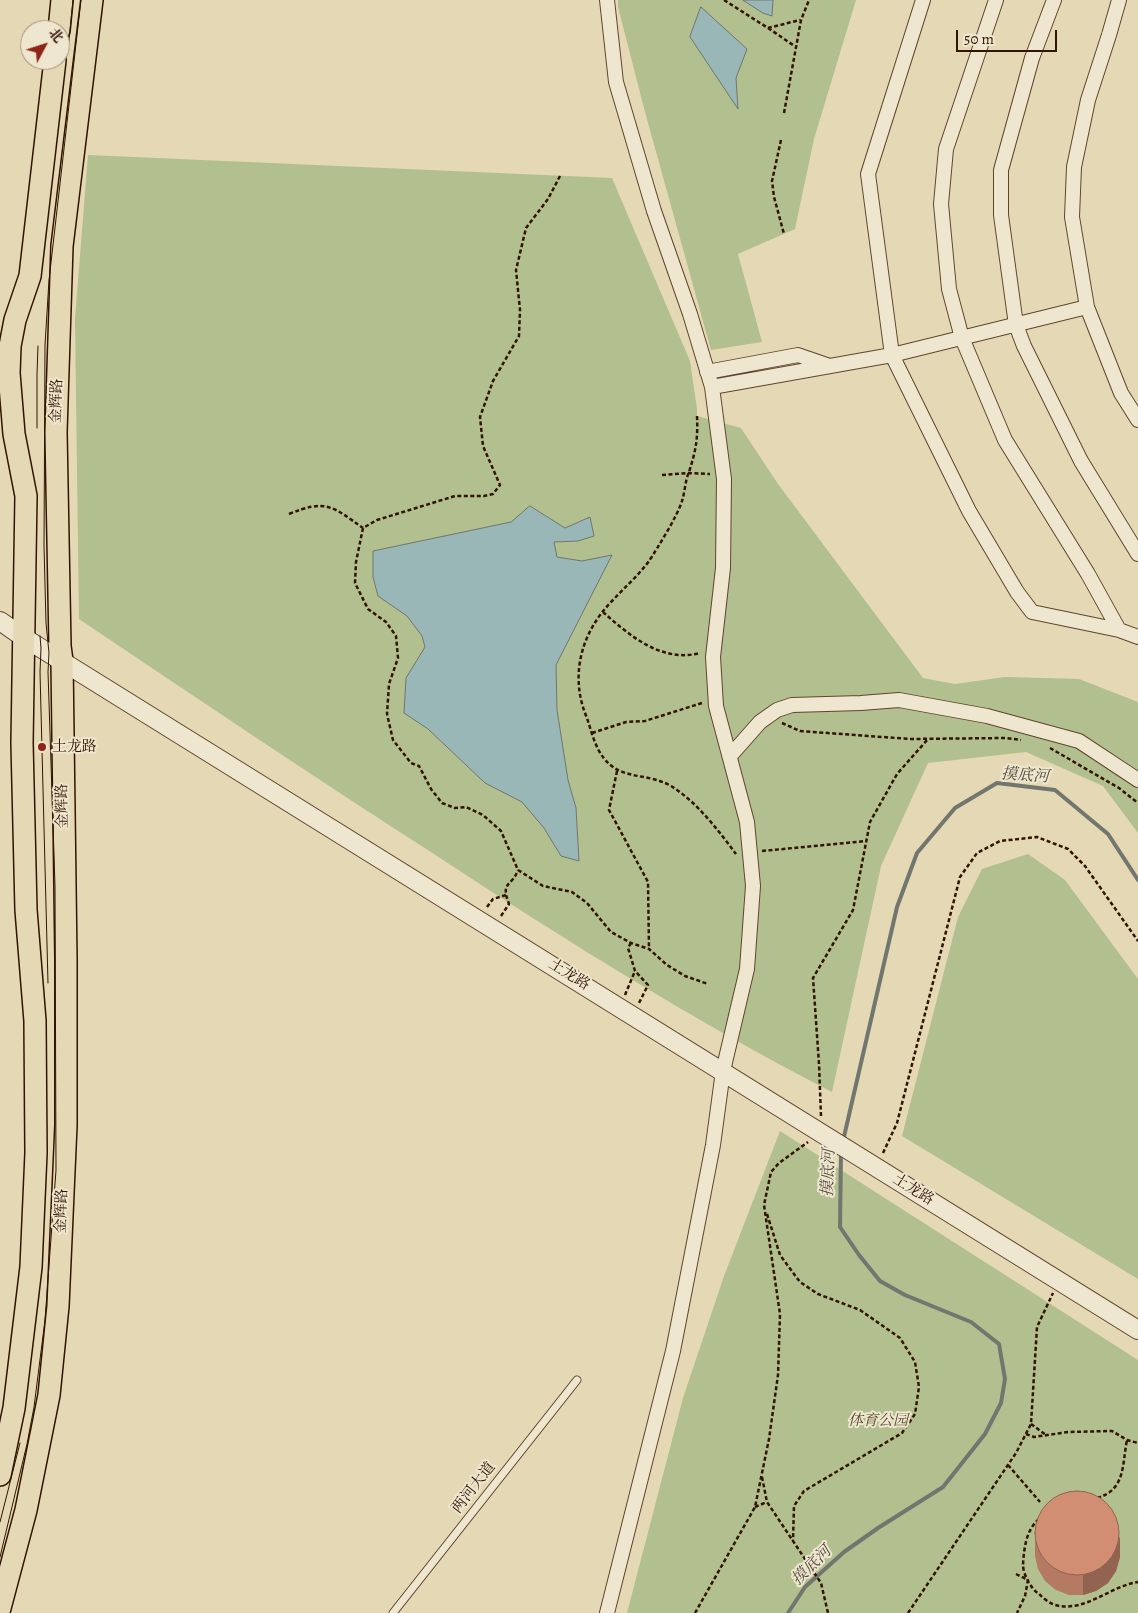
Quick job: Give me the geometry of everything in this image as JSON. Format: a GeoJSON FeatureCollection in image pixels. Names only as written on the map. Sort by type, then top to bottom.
{"type":"FeatureCollection","features":[{"type":"Feature","properties":{"kind":"main road"},"geometry":{"type":"LineString","coordinates":[[60,20],[62,0]]}},
{"type":"Feature","properties":{"kind":"main road","name":"金辉路"},"geometry":{"type":"LineString","coordinates":[[0,1608],[26,1510],[49,1394],[58,1306],[66,1125],[66,960],[62,661],[60,646],[56,432],[62,246],[92,0]]}},
{"type":"Feature","properties":{"kind":"main road","name":"金辉路"},"geometry":{"type":"LineString","coordinates":[[0,1475],[14,1408],[31,1266],[36,1153],[36,1021],[26,910],[22,743],[26,496],[10,403],[10,346],[15,320],[30,276],[54,70]]}},
{"type":"Feature","properties":{"kind":"street"},"geometry":{"type":"LineString","coordinates":[[607,0],[616,82],[654,211],[690,314],[712,387],[724,473],[723,568],[714,649],[716,706],[747,822],[753,886],[747,969],[723,1071],[713,1145],[673,1351],[607,1613]]}},
{"type":"Feature","properties":{"kind":"street"},"geometry":{"type":"LineString","coordinates":[[923,0],[868,174],[892,355],[968,511],[1017,592],[1032,612],[1119,630],[1138,637]]}},
{"type":"Feature","properties":{"kind":"street"},"geometry":{"type":"LineString","coordinates":[[996,0],[946,149],[941,204],[949,289],[962,338],[1005,440],[1088,574],[1119,630]]}},
{"type":"Feature","properties":{"kind":"street"},"geometry":{"type":"LineString","coordinates":[[1054,0],[1032,58],[1001,170],[1001,215],[1016,324],[1024,346],[1082,461],[1138,554]]}},
{"type":"Feature","properties":{"kind":"street"},"geometry":{"type":"LineString","coordinates":[[1119,0],[1088,100],[1074,167],[1072,216],[1087,307],[1120,393],[1138,420]]}},
{"type":"Feature","properties":{"kind":"street"},"geometry":{"type":"LineString","coordinates":[[712,387],[892,355],[1087,307]]}},
{"type":"Feature","properties":{"kind":"street"},"geometry":{"type":"LineString","coordinates":[[707,372],[798,355],[828,366]]}},
{"type":"Feature","properties":{"kind":"street","name":"土龙路"},"geometry":{"type":"LineString","coordinates":[[0,621],[1138,1330]]}},
{"type":"Feature","properties":{"kind":"street"},"geometry":{"type":"LineString","coordinates":[[730,756],[760,722],[776,710],[792,705],[899,700],[987,716],[1079,740],[1138,780]]}},
{"type":"Feature","properties":{"kind":"lane","name":"两河大道"},"geometry":{"type":"LineString","coordinates":[[393,1613],[577,1380]]}},
{"type":"Feature","properties":{"kind":"path"},"geometry":{"type":"LineString","coordinates":[[724,0],[796,47]]}},
{"type":"Feature","properties":{"kind":"path"},"geometry":{"type":"LineString","coordinates":[[784,112],[801,20],[809,0]]}},
{"type":"Feature","properties":{"kind":"path"},"geometry":{"type":"LineString","coordinates":[[768,28],[801,20]]}},
{"type":"Feature","properties":{"kind":"path"},"geometry":{"type":"LineString","coordinates":[[781,140],[772,180],[774,197],[784,234]]}},
{"type":"Feature","properties":{"kind":"path"},"geometry":{"type":"LineString","coordinates":[[560,176],[548,200],[526,228],[516,270],[520,310],[519,336],[493,381],[480,417],[483,446],[500,485],[493,494],[484,496],[455,496],[377,520],[364,528],[356,562],[355,583],[368,609],[386,622],[396,636],[398,658],[389,684],[387,714],[393,740],[411,764],[419,766],[432,790],[442,803],[455,808],[466,807],[483,815],[501,831],[518,870],[543,886],[572,892],[587,902],[611,932],[631,943],[649,949],[685,976],[708,984]]}},
{"type":"Feature","properties":{"kind":"path"},"geometry":{"type":"LineString","coordinates":[[697,416],[698,438],[694,459],[688,472],[682,503],[650,560],[603,612],[585,641],[579,659],[578,688],[592,733],[602,756],[617,771],[670,786],[698,810],[737,854],[866,840]]}},
{"type":"Feature","properties":{"kind":"path"},"geometry":{"type":"LineString","coordinates":[[662,475],[688,472],[724,473]]}},
{"type":"Feature","properties":{"kind":"path"},"geometry":{"type":"LineString","coordinates":[[289,514],[307,507],[326,505],[364,528]]}},
{"type":"Feature","properties":{"kind":"path"},"geometry":{"type":"LineString","coordinates":[[603,612],[630,634],[650,647],[664,652],[678,656],[714,649]]}},
{"type":"Feature","properties":{"kind":"path"},"geometry":{"type":"LineString","coordinates":[[592,733],[626,722],[645,721],[716,699]]}},
{"type":"Feature","properties":{"kind":"path"},"geometry":{"type":"LineString","coordinates":[[768,716],[800,731],[910,739],[1006,738],[1025,741]]}},
{"type":"Feature","properties":{"kind":"path"},"geometry":{"type":"LineString","coordinates":[[695,1613],[755,1507],[762,1476],[778,1375],[780,1314],[764,1205],[771,1172],[779,1163],[825,1134],[813,978],[853,910],[870,822],[897,774],[928,739]]}},
{"type":"Feature","properties":{"kind":"path"},"geometry":{"type":"LineString","coordinates":[[1045,745],[1119,788],[1138,803]]}},
{"type":"Feature","properties":{"kind":"path"},"geometry":{"type":"LineString","coordinates":[[617,771],[609,810],[648,882],[649,949]]}},
{"type":"Feature","properties":{"kind":"path"},"geometry":{"type":"LineString","coordinates":[[877,1167],[897,1123],[960,877],[977,853],[1000,841],[1037,837],[1068,849],[1085,866],[1138,940]]}},
{"type":"Feature","properties":{"kind":"path"},"geometry":{"type":"LineString","coordinates":[[485,923],[510,904],[506,895],[506,886],[518,870]]}},
{"type":"Feature","properties":{"kind":"path"},"geometry":{"type":"LineString","coordinates":[[485,923],[493,899],[506,895]]}},
{"type":"Feature","properties":{"kind":"path"},"geometry":{"type":"LineString","coordinates":[[626,1011],[648,985],[636,971],[628,948],[631,943]]}},
{"type":"Feature","properties":{"kind":"path"},"geometry":{"type":"LineString","coordinates":[[626,1011],[636,971]]}},
{"type":"Feature","properties":{"kind":"path"},"geometry":{"type":"LineString","coordinates":[[764,1205],[780,1255],[800,1282],[818,1294],[860,1310],[900,1338],[914,1362],[919,1387],[915,1414],[902,1433],[804,1491],[794,1506],[793,1541]]}},
{"type":"Feature","properties":{"kind":"path"},"geometry":{"type":"LineString","coordinates":[[908,1613],[1008,1466],[1031,1424],[1037,1327],[1059,1280]]}},
{"type":"Feature","properties":{"kind":"path"},"geometry":{"type":"LineString","coordinates":[[1031,1424],[1046,1435]]}},
{"type":"Feature","properties":{"kind":"path"},"geometry":{"type":"LineString","coordinates":[[1026,1434],[1034,1437],[1068,1432],[1112,1431],[1127,1440],[1138,1443]]}},
{"type":"Feature","properties":{"kind":"path"},"geometry":{"type":"LineString","coordinates":[[1092,1499],[1115,1489],[1121,1480],[1127,1440]]}},
{"type":"Feature","properties":{"kind":"path"},"geometry":{"type":"LineString","coordinates":[[1008,1466],[1040,1502]]}},
{"type":"Feature","properties":{"kind":"path"},"geometry":{"type":"LineString","coordinates":[[762,1476],[768,1502],[821,1583],[828,1613]]}},
{"type":"Feature","properties":{"kind":"path"},"geometry":{"type":"LineString","coordinates":[[755,1507],[768,1502]]}},
{"type":"Feature","properties":{"kind":"path"},"geometry":{"type":"LineString","coordinates":[[1042,1517],[1034,1524],[1026,1540],[1023,1568],[1036,1592],[1045,1599],[1055,1605],[1079,1606],[1098,1600],[1124,1586],[1138,1582]]}},
{"type":"Feature","properties":{"kind":"path"},"geometry":{"type":"LineString","coordinates":[[1016,1574],[1028,1580]]}},
{"type":"Feature","properties":{"kind":"path"},"geometry":{"type":"LineString","coordinates":[[1017,1613],[1025,1596],[1028,1580]]}},
{"type":"Feature","properties":{"kind":"green space"},"geometry":{"type":"Polygon","coordinates":[[[618,0],[856,0],[814,139],[795,229],[738,254],[762,342],[711,350],[645,112],[618,7],[618,0]]]}},
{"type":"Feature","properties":{"kind":"green space"},"geometry":{"type":"Polygon","coordinates":[[[88,155],[612,178],[690,361],[697,416],[741,428],[778,484],[923,678],[955,684],[1005,677],[1079,679],[1138,702],[1138,833],[1103,786],[1026,752],[928,763],[881,866],[832,1092],[681,1009],[485,887],[302,768],[79,619],[75,319],[88,155]]]}},
{"type":"Feature","properties":{"kind":"green space"},"geometry":{"type":"Polygon","coordinates":[[[1028,854],[1065,880],[1138,979],[1138,1279],[902,1136],[958,917],[982,869],[1028,854]]]}},
{"type":"Feature","properties":{"kind":"green space","name":"体育公园"},"geometry":{"type":"Polygon","coordinates":[[[780,1131],[1138,1360],[1138,1613],[627,1613],[683,1398],[724,1276],[780,1131]]]}},
{"type":"Feature","properties":{"kind":"water"},"geometry":{"type":"Polygon","coordinates":[[[743,0],[773,0],[772,16],[763,13],[743,0]]]}},
{"type":"Feature","properties":{"kind":"water"},"geometry":{"type":"Polygon","coordinates":[[[701,7],[747,49],[736,78],[738,109],[690,37],[701,7]]]}},
{"type":"Feature","properties":{"kind":"water"},"geometry":{"type":"Polygon","coordinates":[[[530,506],[565,528],[590,517],[594,536],[578,541],[554,542],[557,557],[582,561],[612,555],[556,665],[557,710],[568,780],[576,808],[579,861],[561,856],[544,828],[522,802],[485,783],[428,729],[404,713],[406,678],[425,647],[422,636],[407,616],[378,596],[373,577],[373,551],[511,522],[530,506]]]}},
{"type":"Feature","properties":{"kind":"building"},"geometry":{"type":"Polygon","coordinates":[[[1077,1491],[1093,1494],[1107,1503],[1116,1517],[1119,1533],[1116,1549],[1107,1563],[1093,1572],[1077,1575],[1061,1572],[1047,1563],[1038,1549],[1035,1533],[1038,1517],[1047,1503],[1061,1494],[1077,1491]]]}},
{"type":"Feature","properties":{"kind":"waterway","name":"摸底河"},"geometry":{"type":"LineString","coordinates":[[843,1141],[897,907],[917,853],[955,808],[997,783],[1055,790],[1108,834],[1138,880]]}},
{"type":"Feature","properties":{"kind":"waterway","name":"摸底河"},"geometry":{"type":"LineString","coordinates":[[788,1613],[805,1587],[844,1552],[943,1487],[985,1434],[1001,1403],[1005,1379],[999,1344],[971,1322],[905,1295],[880,1281],[859,1255],[840,1227],[841,1151]]}},
{"type":"Feature","properties":{"kind":"tram line"},"geometry":{"type":"LineString","coordinates":[[70,30],[73,0]]}},
{"type":"Feature","properties":{"kind":"tram line"},"geometry":{"type":"LineString","coordinates":[[0,1557],[34,1407],[45,1320],[56,1170],[55,886],[49,653],[46,623],[44,546],[45,345],[49,280],[81,0]]}},
{"type":"Feature","properties":{"kind":"tram line"},"geometry":{"type":"LineString","coordinates":[[37,428],[38,346]]}},
{"type":"Feature","properties":{"kind":"tram line"},"geometry":{"type":"LineString","coordinates":[[40,636],[48,983]]}},
{"type":"Feature","properties":{"kind":"tram line"},"geometry":{"type":"LineString","coordinates":[[0,1522],[20,1443]]}},
{"type":"Feature","properties":{"kind":"place","name":"土龙路"},"geometry":{"type":"Point","coordinates":[42,747]}}]}
